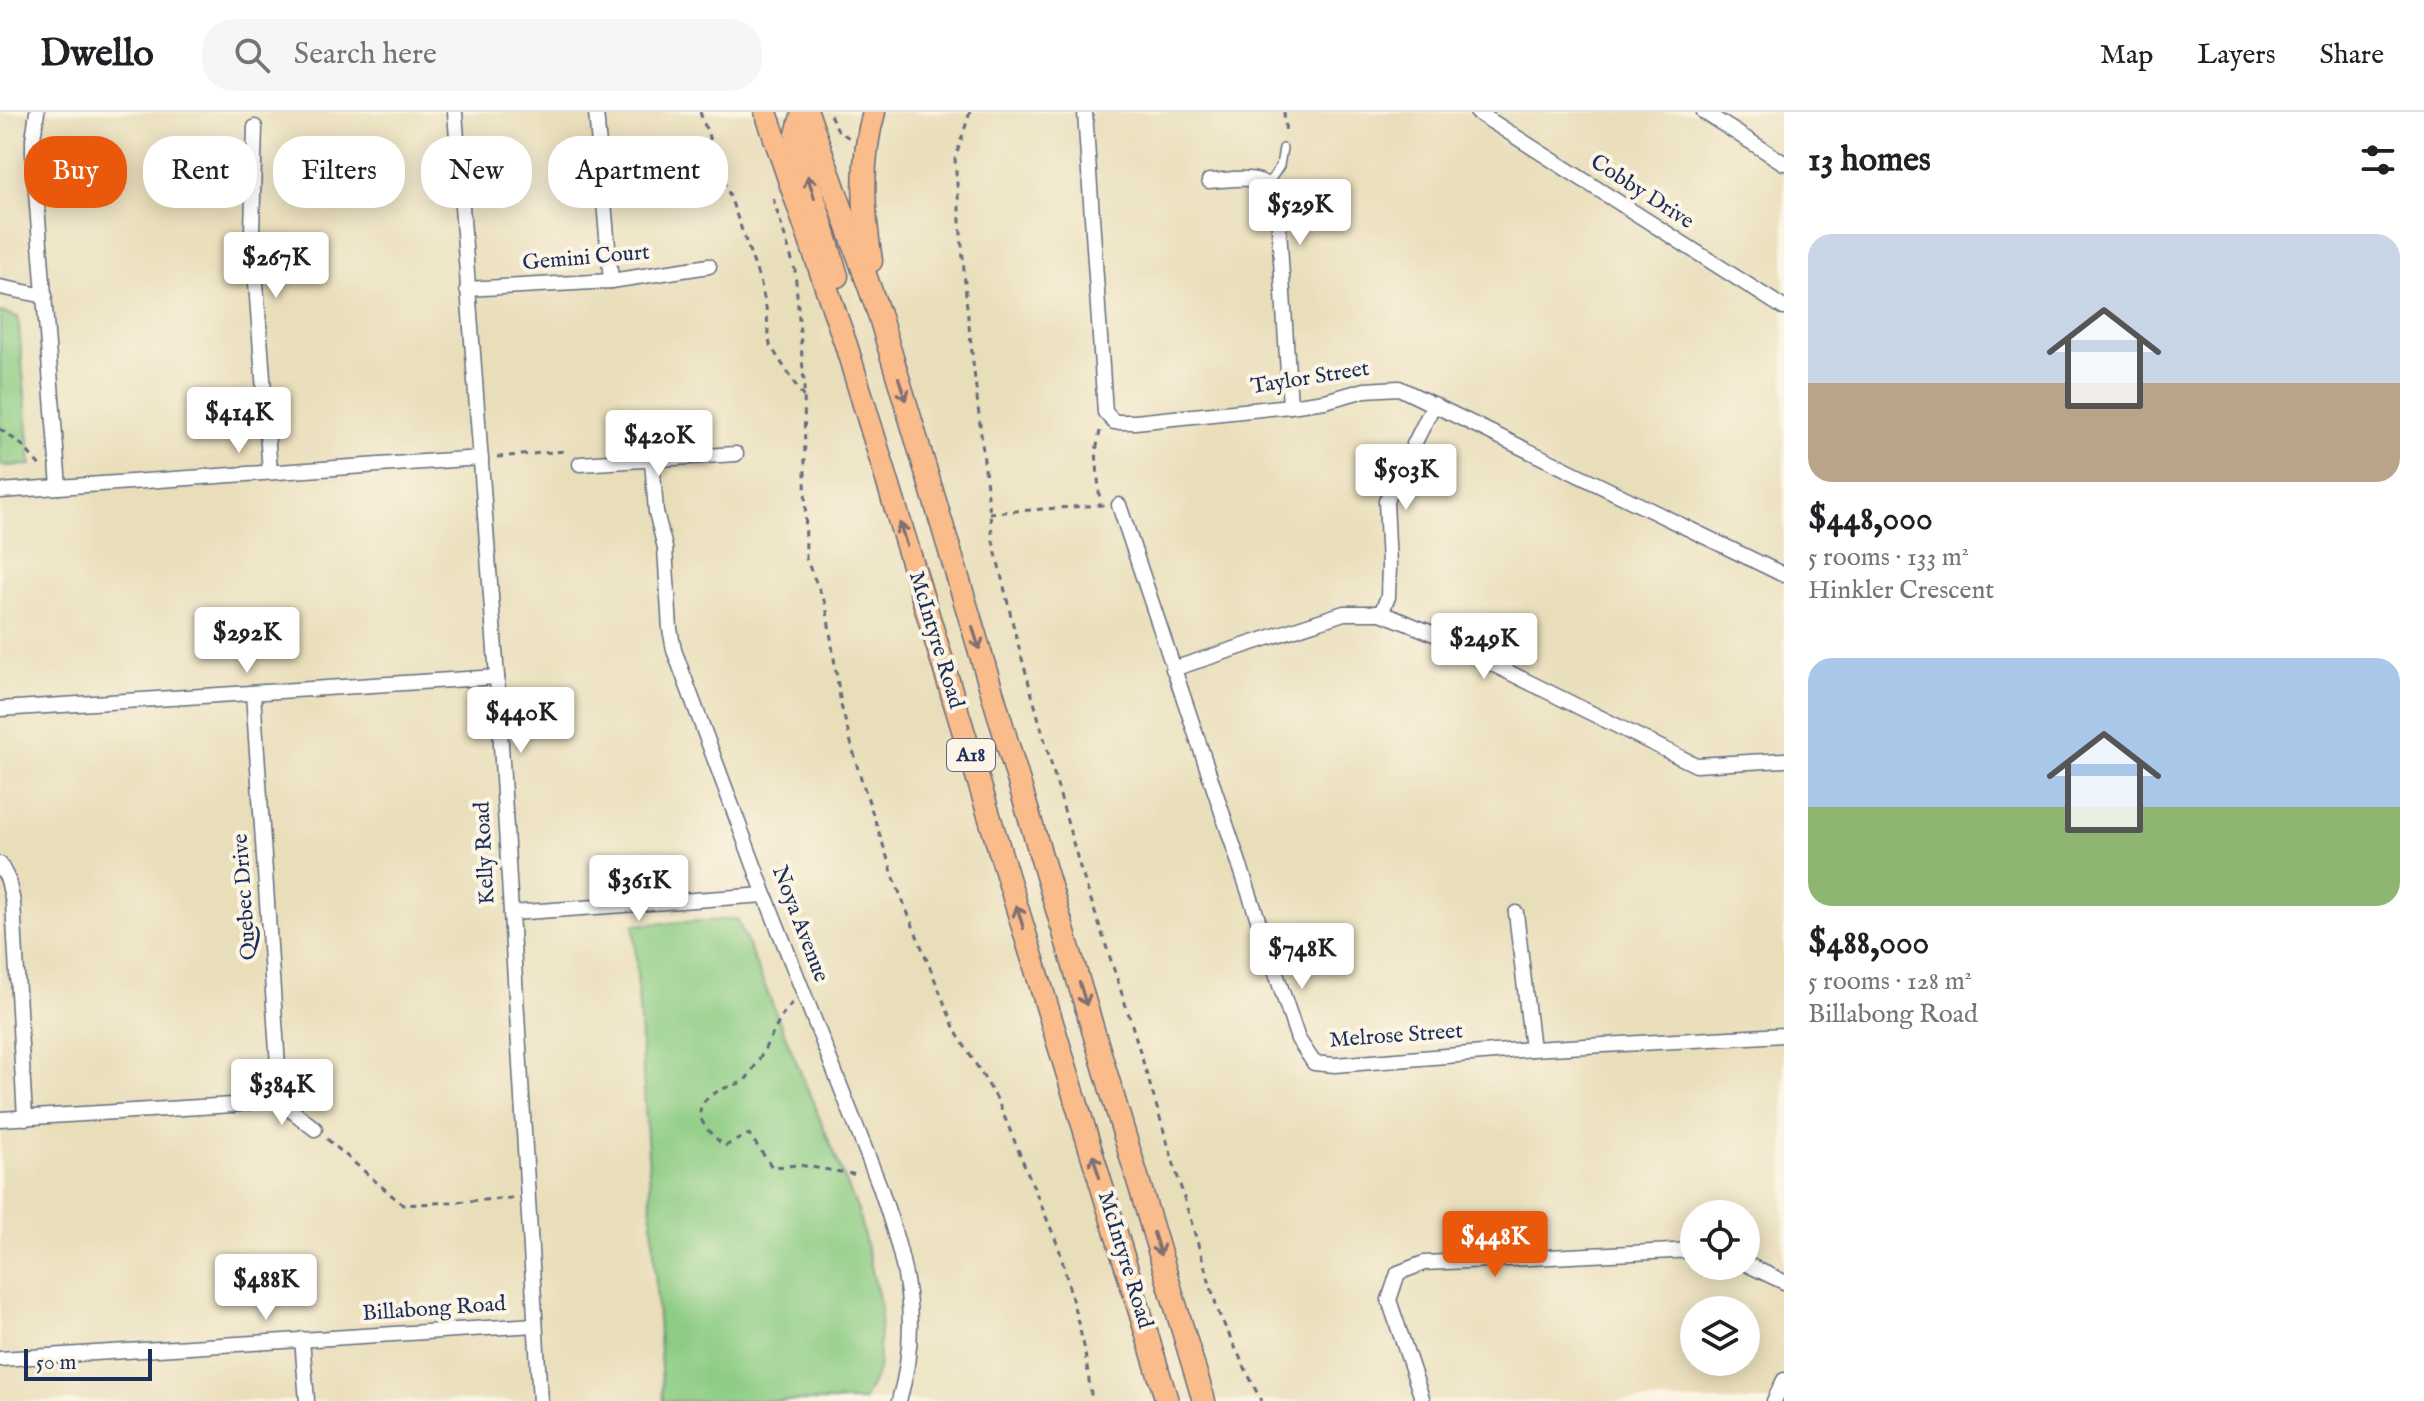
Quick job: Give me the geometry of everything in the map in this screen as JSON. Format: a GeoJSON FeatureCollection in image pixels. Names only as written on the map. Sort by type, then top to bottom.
{"type":"FeatureCollection","features":[{"type":"Feature","properties":{"kind":"main road","name":"McIntyre Road"},"geometry":{"type":"LineString","coordinates":[[766,112],[846,345],[1167,1401]]}},
{"type":"Feature","properties":{"kind":"main road","name":"McIntyre Road"},"geometry":{"type":"LineString","coordinates":[[805,112],[879,314],[1204,1401]]}},
{"type":"Feature","properties":{"kind":"main road"},"geometry":{"type":"LineString","coordinates":[[805,112],[797,134],[798,145],[840,285],[846,345]]}},
{"type":"Feature","properties":{"kind":"main road"},"geometry":{"type":"LineString","coordinates":[[874,112],[863,197],[879,314]]}},
{"type":"Feature","properties":{"kind":"street"},"geometry":{"type":"LineString","coordinates":[[37,112],[33,154],[59,487]]}},
{"type":"Feature","properties":{"kind":"street","name":"Kelly Road"},"geometry":{"type":"LineString","coordinates":[[455,112],[497,677],[540,1401]]}},
{"type":"Feature","properties":{"kind":"street"},"geometry":{"type":"LineString","coordinates":[[596,112],[611,281]]}},
{"type":"Feature","properties":{"kind":"street"},"geometry":{"type":"LineString","coordinates":[[1085,112],[1105,412]]}},
{"type":"Feature","properties":{"kind":"street","name":"Cobby Drive"},"geometry":{"type":"LineString","coordinates":[[1477,112],[1784,308]]}},
{"type":"Feature","properties":{"kind":"street"},"geometry":{"type":"LineString","coordinates":[[1704,112],[1784,163]]}},
{"type":"Feature","properties":{"kind":"street"},"geometry":{"type":"LineString","coordinates":[[255,127],[253,240],[270,472]]}},
{"type":"Feature","properties":{"kind":"street"},"geometry":{"type":"LineString","coordinates":[[1209,181],[1252,178],[1268,184],[1277,196],[1290,406]]}},
{"type":"Feature","properties":{"kind":"street","name":"Gemini Court"},"geometry":{"type":"LineString","coordinates":[[467,289],[611,281],[709,266]]}},
{"type":"Feature","properties":{"kind":"street"},"geometry":{"type":"LineString","coordinates":[[0,287],[45,296]]}},
{"type":"Feature","properties":{"kind":"street","name":"Taylor Street"},"geometry":{"type":"LineString","coordinates":[[1105,412],[1114,422],[1135,422],[1290,406],[1325,401],[1365,390],[1399,388],[1784,575]]}},
{"type":"Feature","properties":{"kind":"street"},"geometry":{"type":"LineString","coordinates":[[1381,613],[1388,597],[1386,501],[1434,404]]}},
{"type":"Feature","properties":{"kind":"street"},"geometry":{"type":"LineString","coordinates":[[580,464],[736,454]]}},
{"type":"Feature","properties":{"kind":"street"},"geometry":{"type":"LineString","coordinates":[[0,491],[481,458]]}},
{"type":"Feature","properties":{"kind":"street","name":"Noya Avenue"},"geometry":{"type":"LineString","coordinates":[[652,460],[656,512],[665,548],[674,650],[895,1232],[910,1307],[909,1360],[899,1401]]}},
{"type":"Feature","properties":{"kind":"street","name":"Melrose Street"},"geometry":{"type":"LineString","coordinates":[[1119,505],[1298,1039],[1314,1063],[1335,1065],[1532,1049],[1784,1035]]}},
{"type":"Feature","properties":{"kind":"street"},"geometry":{"type":"LineString","coordinates":[[1173,669],[1344,613],[1381,613],[1447,639],[1696,765],[1784,760]]}},
{"type":"Feature","properties":{"kind":"street"},"geometry":{"type":"LineString","coordinates":[[0,709],[497,677]]}},
{"type":"Feature","properties":{"kind":"street","name":"Quebec Drive"},"geometry":{"type":"LineString","coordinates":[[253,693],[279,1081],[272,1095]]}},
{"type":"Feature","properties":{"kind":"street"},"geometry":{"type":"LineString","coordinates":[[0,864],[13,902],[25,1118]]}},
{"type":"Feature","properties":{"kind":"street"},"geometry":{"type":"LineString","coordinates":[[511,913],[765,895]]}},
{"type":"Feature","properties":{"kind":"street"},"geometry":{"type":"LineString","coordinates":[[1516,913],[1532,1049]]}},
{"type":"Feature","properties":{"kind":"street"},"geometry":{"type":"LineString","coordinates":[[0,1119],[222,1106],[250,1103],[272,1095],[315,1129]]}},
{"type":"Feature","properties":{"kind":"street"},"geometry":{"type":"LineString","coordinates":[[1423,1401],[1389,1300],[1398,1273],[1424,1263],[1680,1251]]}},
{"type":"Feature","properties":{"kind":"street"},"geometry":{"type":"LineString","coordinates":[[1760,1271],[1784,1282]]}},
{"type":"Feature","properties":{"kind":"street","name":"Billabong Road"},"geometry":{"type":"LineString","coordinates":[[0,1359],[535,1325]]}},
{"type":"Feature","properties":{"kind":"street"},"geometry":{"type":"LineString","coordinates":[[302,1339],[307,1401]]}},
{"type":"Feature","properties":{"kind":"street"},"geometry":{"type":"LineString","coordinates":[[1774,1401],[1784,1380]]}},
{"type":"Feature","properties":{"kind":"lane"},"geometry":{"type":"LineString","coordinates":[[1268,184],[1280,166],[1283,148]]}},
{"type":"Feature","properties":{"kind":"path"},"geometry":{"type":"LineString","coordinates":[[700,112],[761,284],[770,345],[804,398]]}},
{"type":"Feature","properties":{"kind":"path"},"geometry":{"type":"LineString","coordinates":[[970,112],[955,159],[967,308],[993,541],[1016,637],[1079,864],[1129,1015],[1219,1314],[1261,1401]]}},
{"type":"Feature","properties":{"kind":"path"},"geometry":{"type":"LineString","coordinates":[[1284,112],[1286,138]]}},
{"type":"Feature","properties":{"kind":"path"},"geometry":{"type":"LineString","coordinates":[[830,115],[838,130],[851,139]]}},
{"type":"Feature","properties":{"kind":"path"},"geometry":{"type":"LineString","coordinates":[[773,199],[795,270],[804,398],[806,559],[826,605],[841,705],[858,769],[896,884],[956,1032],[997,1099],[1059,1248],[1084,1346],[1092,1401]]}},
{"type":"Feature","properties":{"kind":"path"},"geometry":{"type":"LineString","coordinates":[[1100,505],[1096,451],[1105,412]]}},
{"type":"Feature","properties":{"kind":"path"},"geometry":{"type":"LineString","coordinates":[[0,429],[22,445],[59,487]]}},
{"type":"Feature","properties":{"kind":"path"},"geometry":{"type":"LineString","coordinates":[[481,458],[566,451],[580,464]]}},
{"type":"Feature","properties":{"kind":"path"},"geometry":{"type":"LineString","coordinates":[[989,513],[1119,505]]}},
{"type":"Feature","properties":{"kind":"path"},"geometry":{"type":"LineString","coordinates":[[802,991],[784,1013],[745,1081],[712,1094],[701,1105],[700,1118],[706,1131],[725,1146],[749,1134],[772,1167],[824,1167],[877,1180]]}},
{"type":"Feature","properties":{"kind":"path"},"geometry":{"type":"LineString","coordinates":[[315,1129],[403,1205],[527,1197]]}},
{"type":"Feature","properties":{"kind":"green space"},"geometry":{"type":"Polygon","coordinates":[[[0,312],[18,317],[31,465],[0,466],[0,312]]]}},
{"type":"Feature","properties":{"kind":"green space"},"geometry":{"type":"Polygon","coordinates":[[[737,919],[858,1211],[881,1308],[878,1371],[863,1401],[663,1401],[634,925],[737,919]]]}}]}
